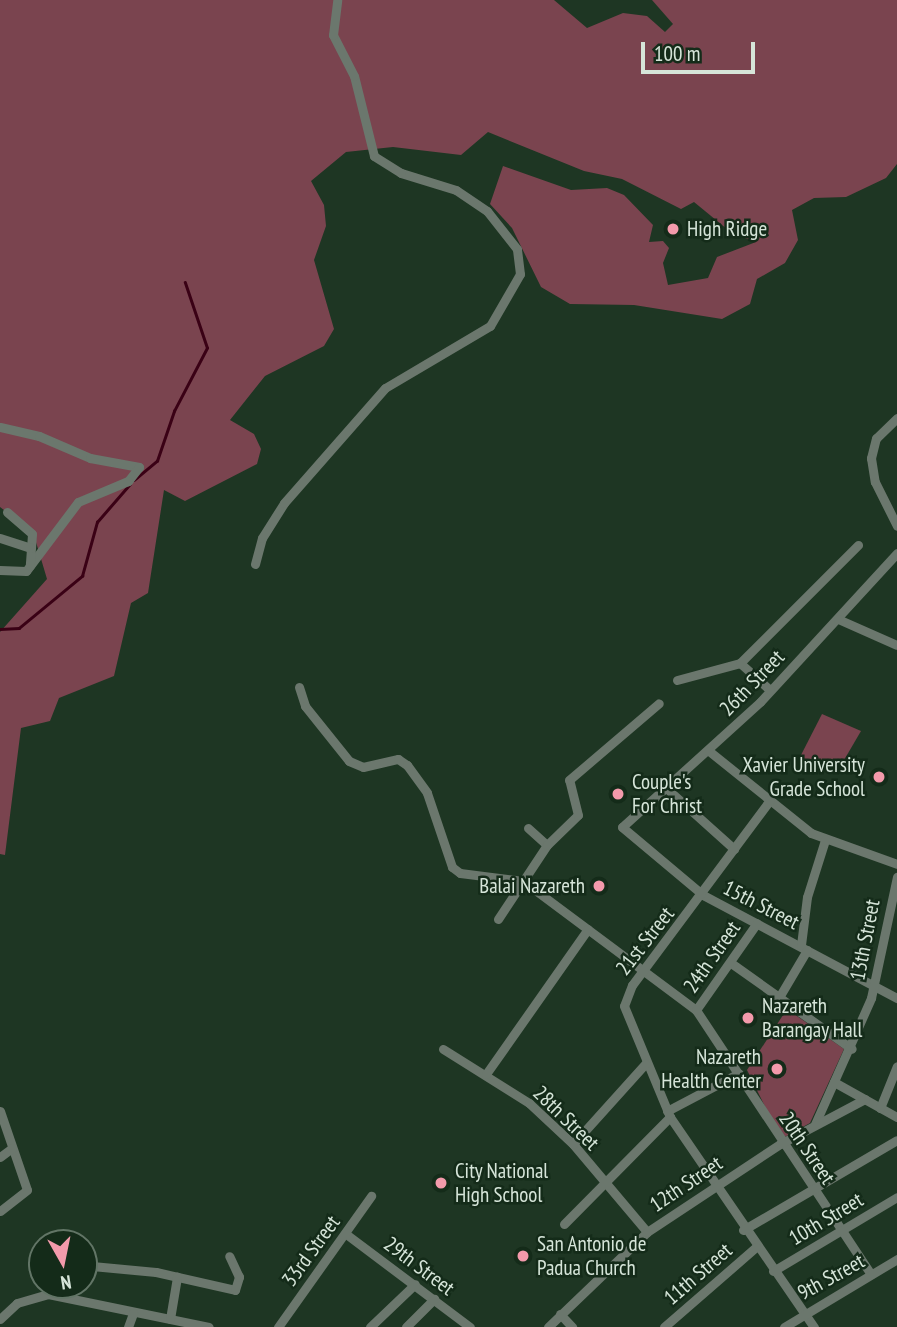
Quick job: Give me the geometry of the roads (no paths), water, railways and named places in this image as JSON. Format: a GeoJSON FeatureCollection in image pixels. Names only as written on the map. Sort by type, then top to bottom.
{"type":"FeatureCollection","features":[{"type":"Feature","properties":{"kind":"street"},"geometry":{"type":"LineString","coordinates":[[255,564],[261,538],[284,503],[366,408],[403,374],[490,326],[520,274],[517,249],[487,211],[456,190],[401,173],[374,156],[354,76],[332,36],[337,0]]}},
{"type":"Feature","properties":{"kind":"street"},"geometry":{"type":"LineString","coordinates":[[897,418],[876,438],[871,458],[875,482],[897,526]]}},
{"type":"Feature","properties":{"kind":"street"},"geometry":{"type":"LineString","coordinates":[[0,427],[74,452],[139,467],[128,481],[78,502],[30,568],[22,573],[0,570]]}},
{"type":"Feature","properties":{"kind":"street"},"geometry":{"type":"LineString","coordinates":[[7,512],[32,534],[30,568]]}},
{"type":"Feature","properties":{"kind":"street"},"geometry":{"type":"LineString","coordinates":[[0,538],[30,548]]}},
{"type":"Feature","properties":{"kind":"street"},"geometry":{"type":"LineString","coordinates":[[677,680],[740,663],[858,545]]}},
{"type":"Feature","properties":{"kind":"street","name":"26th Street"},"geometry":{"type":"LineString","coordinates":[[622,827],[709,751],[896,557]]}},
{"type":"Feature","properties":{"kind":"street"},"geometry":{"type":"LineString","coordinates":[[838,619],[897,645]]}},
{"type":"Feature","properties":{"kind":"street"},"geometry":{"type":"LineString","coordinates":[[740,663],[770,690]]}},
{"type":"Feature","properties":{"kind":"street"},"geometry":{"type":"LineString","coordinates":[[299,687],[305,706],[349,761],[363,767],[398,759],[407,765],[427,793],[452,867],[460,873],[523,881]]}},
{"type":"Feature","properties":{"kind":"street"},"geometry":{"type":"LineString","coordinates":[[498,919],[547,845],[578,815],[569,780],[659,703]]}},
{"type":"Feature","properties":{"kind":"street"},"geometry":{"type":"LineString","coordinates":[[709,751],[825,840],[897,864]]}},
{"type":"Feature","properties":{"kind":"street"},"geometry":{"type":"LineString","coordinates":[[665,787],[734,849]]}},
{"type":"Feature","properties":{"kind":"street","name":"21st Street"},"geometry":{"type":"LineString","coordinates":[[770,800],[703,895],[643,970],[624,1006],[645,1064],[668,1114],[743,1230],[814,1327]]}},
{"type":"Feature","properties":{"kind":"street","name":"15th Street"},"geometry":{"type":"LineString","coordinates":[[622,827],[703,895],[897,998]]}},
{"type":"Feature","properties":{"kind":"street"},"geometry":{"type":"LineString","coordinates":[[528,828],[547,845]]}},
{"type":"Feature","properties":{"kind":"street"},"geometry":{"type":"LineString","coordinates":[[778,999],[804,948],[807,897],[825,840]]}},
{"type":"Feature","properties":{"kind":"street","name":"13th Street"},"geometry":{"type":"LineString","coordinates":[[815,1124],[852,1049],[875,985],[897,877]]}},
{"type":"Feature","properties":{"kind":"street","name":"20th Street"},"geometry":{"type":"LineString","coordinates":[[523,881],[696,1010],[739,1073],[780,1144],[813,1187],[871,1274]]}},
{"type":"Feature","properties":{"kind":"street","name":"24th Street"},"geometry":{"type":"LineString","coordinates":[[696,1010],[757,923]]}},
{"type":"Feature","properties":{"kind":"street"},"geometry":{"type":"LineString","coordinates":[[486,1074],[588,929]]}},
{"type":"Feature","properties":{"kind":"street"},"geometry":{"type":"LineString","coordinates":[[731,963],[778,999],[852,1049]]}},
{"type":"Feature","properties":{"kind":"street","name":"28th Street"},"geometry":{"type":"LineString","coordinates":[[443,1049],[529,1102],[573,1144],[647,1232]]}},
{"type":"Feature","properties":{"kind":"street"},"geometry":{"type":"LineString","coordinates":[[573,1144],[645,1064]]}},
{"type":"Feature","properties":{"kind":"street"},"geometry":{"type":"LineString","coordinates":[[880,1108],[897,1066]]}},
{"type":"Feature","properties":{"kind":"street"},"geometry":{"type":"LineString","coordinates":[[564,1224],[602,1180],[668,1114],[739,1073]]}},
{"type":"Feature","properties":{"kind":"street"},"geometry":{"type":"LineString","coordinates":[[834,1082],[897,1117]]}},
{"type":"Feature","properties":{"kind":"street","name":"12th Street"},"geometry":{"type":"LineString","coordinates":[[548,1327],[647,1232],[713,1184],[815,1124],[865,1100]]}},
{"type":"Feature","properties":{"kind":"street"},"geometry":{"type":"LineString","coordinates":[[0,1111],[27,1190],[0,1211]]}},
{"type":"Feature","properties":{"kind":"street","name":"11th Street"},"geometry":{"type":"LineString","coordinates":[[743,1230],[897,1140]]}},
{"type":"Feature","properties":{"kind":"street"},"geometry":{"type":"LineString","coordinates":[[0,1157],[12,1148]]}},
{"type":"Feature","properties":{"kind":"street","name":"33rd Street"},"geometry":{"type":"LineString","coordinates":[[278,1327],[371,1196]]}},
{"type":"Feature","properties":{"kind":"street","name":"10th Street"},"geometry":{"type":"LineString","coordinates":[[773,1271],[897,1197]]}},
{"type":"Feature","properties":{"kind":"street","name":"29th Street"},"geometry":{"type":"LineString","coordinates":[[346,1234],[470,1327]]}},
{"type":"Feature","properties":{"kind":"street","name":"11th Street"},"geometry":{"type":"LineString","coordinates":[[664,1327],[756,1247]]}},
{"type":"Feature","properties":{"kind":"street"},"geometry":{"type":"LineString","coordinates":[[98,1267],[177,1277],[235,1290],[239,1276],[229,1256]]}},
{"type":"Feature","properties":{"kind":"street","name":"9th Street"},"geometry":{"type":"LineString","coordinates":[[784,1327],[802,1312],[897,1259]]}},
{"type":"Feature","properties":{"kind":"street"},"geometry":{"type":"LineString","coordinates":[[170,1319],[177,1277]]}},
{"type":"Feature","properties":{"kind":"street"},"geometry":{"type":"LineString","coordinates":[[370,1327],[415,1284]]}},
{"type":"Feature","properties":{"kind":"street"},"geometry":{"type":"LineString","coordinates":[[0,1319],[17,1303],[48,1294],[209,1327]]}},
{"type":"Feature","properties":{"kind":"street"},"geometry":{"type":"LineString","coordinates":[[405,1327],[434,1299]]}},
{"type":"Feature","properties":{"kind":"street"},"geometry":{"type":"LineString","coordinates":[[128,1327],[133,1313]]}},
{"type":"Feature","properties":{"kind":"street"},"geometry":{"type":"LineString","coordinates":[[560,1314],[572,1327]]}},
{"type":"Feature","properties":{"kind":"waterway"},"geometry":{"type":"LineString","coordinates":[[134,480],[157,461],[174,411],[207,348],[185,283]]}},
{"type":"Feature","properties":{"kind":"waterway"},"geometry":{"type":"LineString","coordinates":[[0,629],[19,628],[82,576],[97,522],[130,484]]}},
{"type":"Feature","properties":{"kind":"place","name":"High Ridge"},"geometry":{"type":"Point","coordinates":[673,229]}},
{"type":"Feature","properties":{"kind":"place","name":"Xavier University Grade School"},"geometry":{"type":"Point","coordinates":[879,777]}},
{"type":"Feature","properties":{"kind":"place","name":"Couple's For Christ"},"geometry":{"type":"Point","coordinates":[618,794]}},
{"type":"Feature","properties":{"kind":"place","name":"Balai Nazareth"},"geometry":{"type":"Point","coordinates":[599,886]}},
{"type":"Feature","properties":{"kind":"place","name":"Nazareth Barangay Hall"},"geometry":{"type":"Point","coordinates":[748,1018]}},
{"type":"Feature","properties":{"kind":"place","name":"Nazareth Health Center"},"geometry":{"type":"Point","coordinates":[777,1069]}},
{"type":"Feature","properties":{"kind":"place","name":"City National High School"},"geometry":{"type":"Point","coordinates":[441,1183]}},
{"type":"Feature","properties":{"kind":"place","name":"San Antonio de Padua Church"},"geometry":{"type":"Point","coordinates":[523,1256]}}]}
